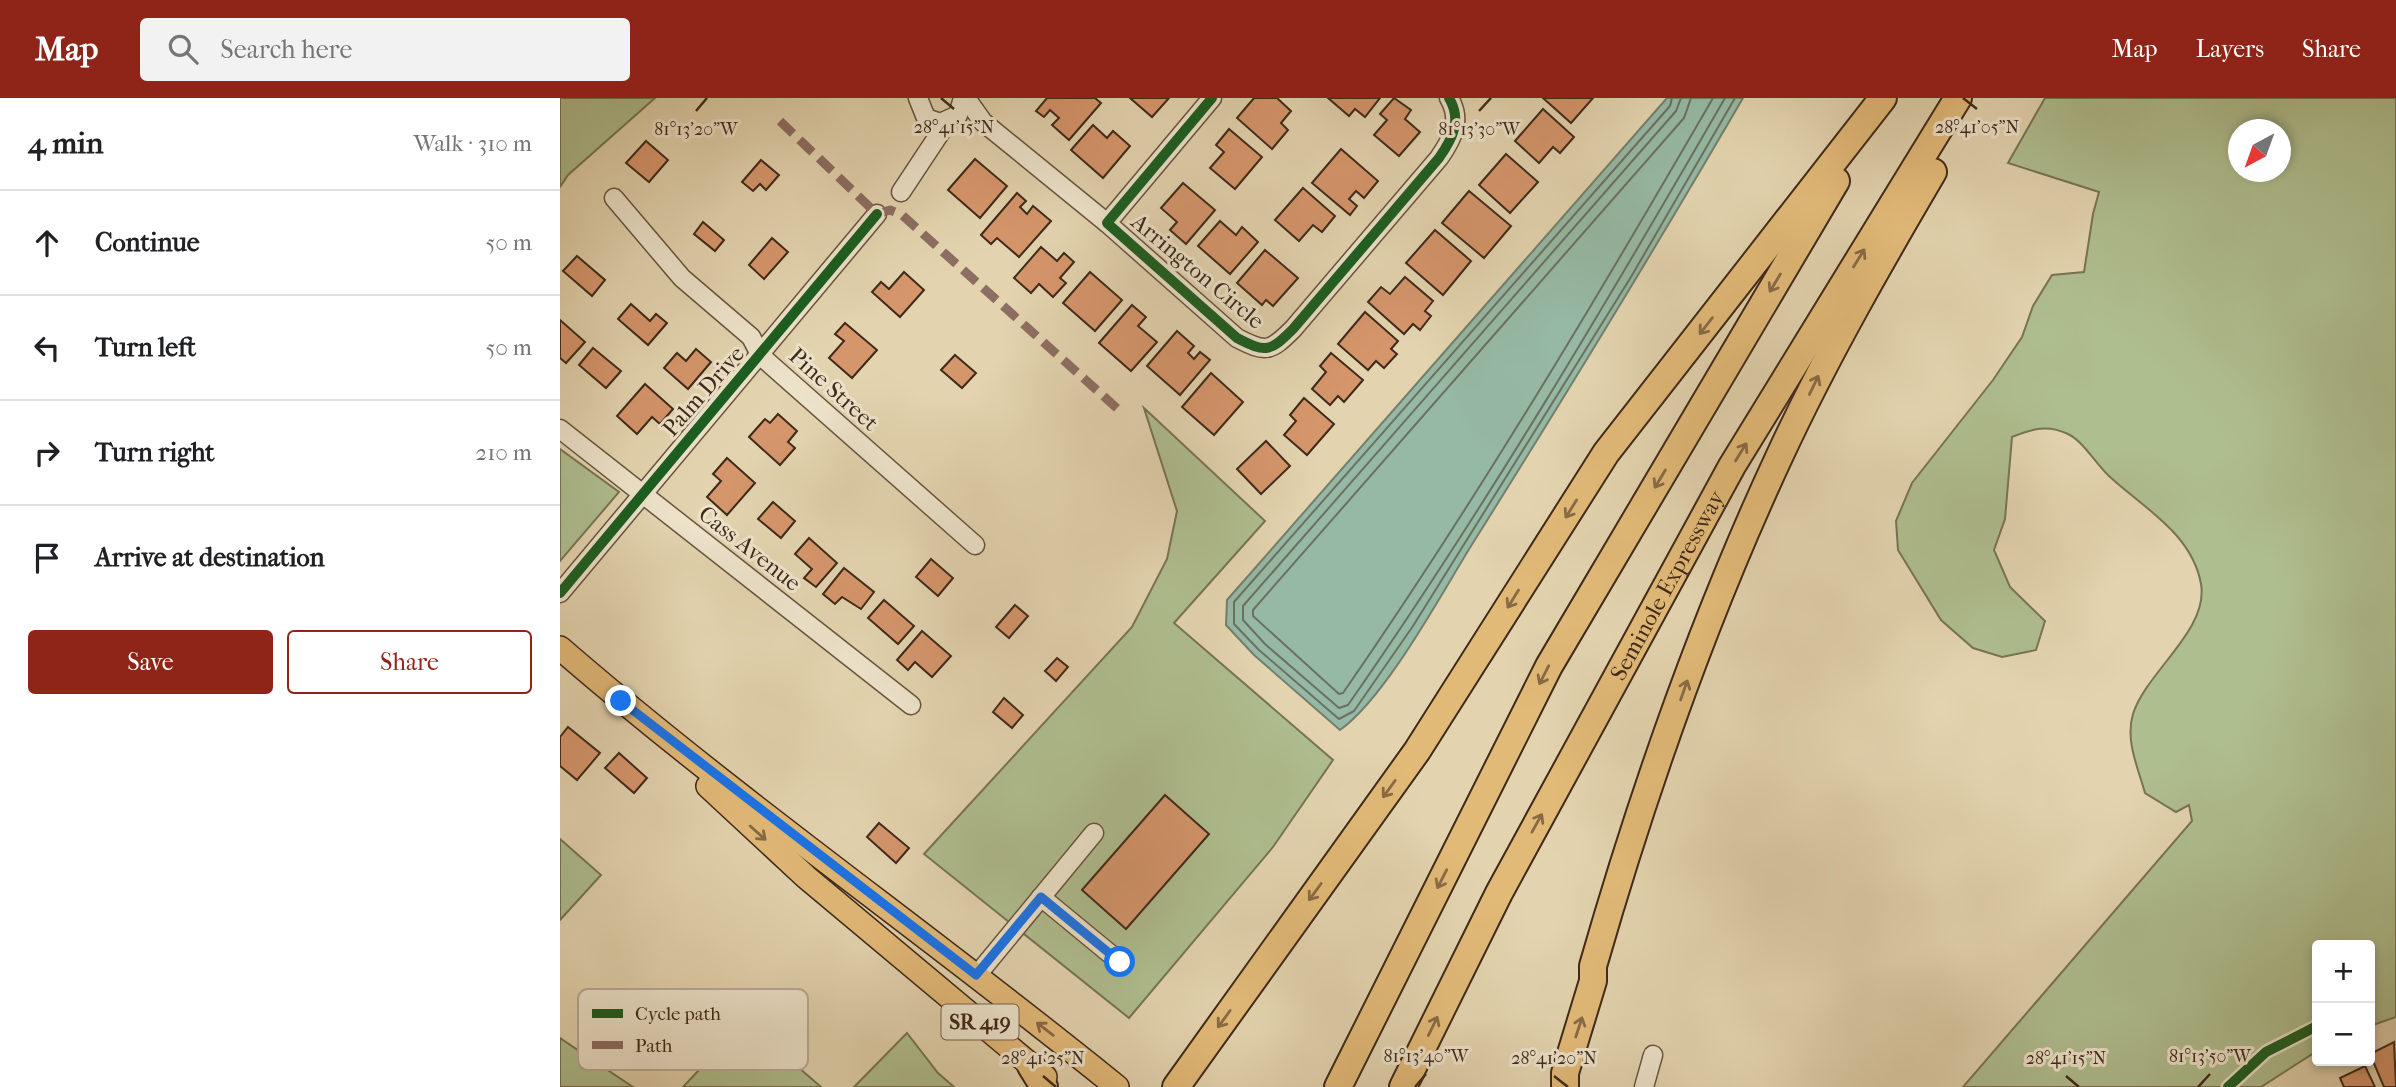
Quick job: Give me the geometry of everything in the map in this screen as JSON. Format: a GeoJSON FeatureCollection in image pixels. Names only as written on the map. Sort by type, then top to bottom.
{"type":"FeatureCollection","features":[{"type":"Feature","properties":{"kind":"highway"},"geometry":{"type":"LineString","coordinates":[[1176,1087],[1417,751],[1606,453],[1884,98]]}},
{"type":"Feature","properties":{"kind":"highway"},"geometry":{"type":"LineString","coordinates":[[1338,1087],[1549,666],[1884,98]]}},
{"type":"Feature","properties":{"kind":"highway","name":"Seminole Expressway"},"geometry":{"type":"LineString","coordinates":[[1403,1087],[1499,892],[1732,466],[1958,98]]}},
{"type":"Feature","properties":{"kind":"highway"},"geometry":{"type":"LineString","coordinates":[[1562,1082],[1594,981],[1605,962],[1632,876],[1659,786],[1662,754],[1716,604],[1781,454],[1851,315],[1977,98]]}},
{"type":"Feature","properties":{"kind":"main road","name":"SR 419"},"geometry":{"type":"LineString","coordinates":[[560,648],[621,701],[806,877],[1038,1076],[1056,1087]]}},
{"type":"Feature","properties":{"kind":"main road","name":"SR 419"},"geometry":{"type":"LineString","coordinates":[[621,701],[1117,1087]]}},
{"type":"Feature","properties":{"kind":"street"},"geometry":{"type":"LineString","coordinates":[[918,98],[926,118],[933,122],[983,122]]}},
{"type":"Feature","properties":{"kind":"street"},"geometry":{"type":"LineString","coordinates":[[901,192],[951,120],[961,110],[964,98]]}},
{"type":"Feature","properties":{"kind":"street","name":"Arrington Circle"},"geometry":{"type":"LineString","coordinates":[[964,98],[983,122],[1107,222],[1237,338],[1258,349],[1274,348],[1439,158],[1452,139],[1455,125],[1457,111],[1448,98]]}},
{"type":"Feature","properties":{"kind":"street","name":"Arrington Circle"},"geometry":{"type":"LineString","coordinates":[[1107,222],[1212,98]]}},
{"type":"Feature","properties":{"kind":"street","name":"Pine Street"},"geometry":{"type":"LineString","coordinates":[[614,198],[682,278],[751,337],[761,356],[975,545]]}},
{"type":"Feature","properties":{"kind":"street","name":"Palm Drive"},"geometry":{"type":"LineString","coordinates":[[560,593],[761,356],[877,214]]}},
{"type":"Feature","properties":{"kind":"street","name":"Cass Avenue"},"geometry":{"type":"LineString","coordinates":[[560,429],[911,705]]}},
{"type":"Feature","properties":{"kind":"street"},"geometry":{"type":"LineString","coordinates":[[976,975],[1094,833]]}},
{"type":"Feature","properties":{"kind":"street"},"geometry":{"type":"LineString","coordinates":[[1041,897],[1120,962]]}},
{"type":"Feature","properties":{"kind":"street"},"geometry":{"type":"LineString","coordinates":[[1644,1087],[1653,1055]]}},
{"type":"Feature","properties":{"kind":"shaded area"},"geometry":{"type":"Polygon","coordinates":[[[560,98],[655,98],[568,175],[560,187],[560,98]]]}},
{"type":"Feature","properties":{"kind":"shaded area"},"geometry":{"type":"Polygon","coordinates":[[[2045,98],[2396,98],[2396,1017],[2375,1024],[2375,940],[2312,940],[2312,1054],[2261,1087],[1963,1087],[2192,821],[2189,805],[2176,812],[2145,793],[2133,754],[2131,724],[2140,698],[2196,618],[2201,601],[2201,584],[2196,566],[2177,536],[2164,522],[2109,476],[2074,437],[2046,428],[2012,437],[2005,519],[1994,550],[2010,587],[2045,621],[2036,650],[2002,657],[1973,648],[1941,620],[1898,550],[1896,521],[1912,483],[1993,380],[2022,337],[2033,306],[2052,275],[2084,272],[2099,192],[2008,163],[2045,98]]]}},
{"type":"Feature","properties":{"kind":"shaded area"},"geometry":{"type":"Polygon","coordinates":[[[1144,408],[1265,521],[1174,623],[1333,760],[1273,847],[1129,1018],[924,854],[1132,627],[1167,559],[1177,511],[1144,408]]]}},
{"type":"Feature","properties":{"kind":"shaded area"},"geometry":{"type":"Polygon","coordinates":[[[560,449],[619,492],[560,561],[560,449]]]}},
{"type":"Feature","properties":{"kind":"shaded area"},"geometry":{"type":"Polygon","coordinates":[[[560,839],[601,875],[560,920],[560,839]]]}},
{"type":"Feature","properties":{"kind":"shaded area"},"geometry":{"type":"Polygon","coordinates":[[[907,1033],[938,1073],[954,1087],[854,1087],[907,1033]]]}},
{"type":"Feature","properties":{"kind":"shaded area"},"geometry":{"type":"Polygon","coordinates":[[[560,1038],[578,1050],[578,1070],[608,1070],[633,1087],[560,1087],[560,1038]]]}},
{"type":"Feature","properties":{"kind":"shaded area"},"geometry":{"type":"Polygon","coordinates":[[[699,1070],[801,1070],[821,1087],[683,1087],[699,1070]]]}},
{"type":"Feature","properties":{"kind":"water"},"geometry":{"type":"Polygon","coordinates":[[[1667,98],[1743,98],[1609,323],[1411,644],[1376,694],[1358,715],[1340,730],[1254,655],[1226,625],[1227,600],[1667,98]]]}},
{"type":"Feature","properties":{"kind":"building"},"geometry":{"type":"Polygon","coordinates":[[[1047,98],[1095,98],[1101,103],[1069,140],[1052,125],[1059,118],[1050,110],[1044,117],[1036,111],[1047,98]]]}},
{"type":"Feature","properties":{"kind":"building"},"geometry":{"type":"Polygon","coordinates":[[[1130,98],[1169,98],[1152,117],[1130,98]]]}},
{"type":"Feature","properties":{"kind":"building"},"geometry":{"type":"Polygon","coordinates":[[[1254,98],[1277,98],[1291,111],[1281,123],[1288,130],[1272,149],[1237,118],[1254,98]]]}},
{"type":"Feature","properties":{"kind":"building"},"geometry":{"type":"Polygon","coordinates":[[[1328,98],[1380,98],[1365,117],[1355,109],[1349,116],[1328,98]]]}},
{"type":"Feature","properties":{"kind":"building"},"geometry":{"type":"Polygon","coordinates":[[[1394,98],[1411,110],[1405,119],[1420,132],[1399,156],[1374,135],[1387,120],[1380,114],[1394,98]]]}},
{"type":"Feature","properties":{"kind":"building"},"geometry":{"type":"Polygon","coordinates":[[[1543,98],[1593,98],[1571,123],[1543,98]]]}},
{"type":"Feature","properties":{"kind":"building"},"geometry":{"type":"Polygon","coordinates":[[[1543,109],[1574,137],[1560,153],[1553,147],[1539,163],[1515,141],[1543,109]]]}},
{"type":"Feature","properties":{"kind":"building"},"geometry":{"type":"Polygon","coordinates":[[[1093,125],[1107,138],[1113,131],[1130,146],[1103,178],[1071,150],[1093,125]]]}},
{"type":"Feature","properties":{"kind":"building"},"geometry":{"type":"Polygon","coordinates":[[[1229,129],[1262,157],[1235,189],[1210,168],[1224,152],[1216,145],[1229,129]]]}},
{"type":"Feature","properties":{"kind":"building"},"geometry":{"type":"Polygon","coordinates":[[[646,141],[668,160],[649,182],[626,163],[646,141]]]}},
{"type":"Feature","properties":{"kind":"building"},"geometry":{"type":"Polygon","coordinates":[[[1341,149],[1378,181],[1364,198],[1356,191],[1349,199],[1357,206],[1350,215],[1312,183],[1341,149]]]}},
{"type":"Feature","properties":{"kind":"building"},"geometry":{"type":"Polygon","coordinates":[[[1506,154],[1538,182],[1510,213],[1479,185],[1506,154]]]}},
{"type":"Feature","properties":{"kind":"building"},"geometry":{"type":"Polygon","coordinates":[[[975,159],[1007,186],[980,218],[948,190],[975,159]]]}},
{"type":"Feature","properties":{"kind":"building"},"geometry":{"type":"Polygon","coordinates":[[[761,160],[779,175],[766,190],[760,184],[753,191],[742,182],[761,160]]]}},
{"type":"Feature","properties":{"kind":"building"},"geometry":{"type":"Polygon","coordinates":[[[1183,183],[1215,210],[1186,244],[1170,230],[1177,222],[1161,208],[1183,183]]]}},
{"type":"Feature","properties":{"kind":"building"},"geometry":{"type":"Polygon","coordinates":[[[1303,188],[1335,216],[1322,232],[1313,225],[1299,241],[1275,220],[1303,188]]]}},
{"type":"Feature","properties":{"kind":"building"},"geometry":{"type":"Polygon","coordinates":[[[1469,191],[1511,226],[1484,258],[1442,223],[1469,191]]]}},
{"type":"Feature","properties":{"kind":"building"},"geometry":{"type":"Polygon","coordinates":[[[1017,193],[1026,201],[1020,207],[1027,214],[1033,206],[1051,221],[1019,257],[997,238],[991,244],[981,235],[1017,193]]]}},
{"type":"Feature","properties":{"kind":"building"},"geometry":{"type":"Polygon","coordinates":[[[1220,221],[1236,235],[1242,227],[1258,242],[1230,274],[1198,246],[1220,221]]]}},
{"type":"Feature","properties":{"kind":"building"},"geometry":{"type":"Polygon","coordinates":[[[703,222],[724,240],[715,251],[694,234],[703,222]]]}},
{"type":"Feature","properties":{"kind":"building"},"geometry":{"type":"Polygon","coordinates":[[[1435,230],[1471,261],[1443,295],[1406,263],[1435,230]]]}},
{"type":"Feature","properties":{"kind":"building"},"geometry":{"type":"Polygon","coordinates":[[[772,238],[788,252],[764,279],[749,265],[772,238]]]}},
{"type":"Feature","properties":{"kind":"building"},"geometry":{"type":"Polygon","coordinates":[[[1041,247],[1057,261],[1064,253],[1074,262],[1060,278],[1066,283],[1053,297],[1039,284],[1031,293],[1014,278],[1041,247]]]}},
{"type":"Feature","properties":{"kind":"building"},"geometry":{"type":"Polygon","coordinates":[[[1265,250],[1298,278],[1273,306],[1266,300],[1262,305],[1237,283],[1265,250]]]}},
{"type":"Feature","properties":{"kind":"building"},"geometry":{"type":"Polygon","coordinates":[[[577,256],[605,280],[592,296],[563,271],[577,256]]]}},
{"type":"Feature","properties":{"kind":"building"},"geometry":{"type":"Polygon","coordinates":[[[904,272],[924,290],[900,317],[872,292],[881,282],[889,289],[904,272]]]}},
{"type":"Feature","properties":{"kind":"building"},"geometry":{"type":"Polygon","coordinates":[[[1090,272],[1122,300],[1095,331],[1063,303],[1090,272]]]}},
{"type":"Feature","properties":{"kind":"building"},"geometry":{"type":"Polygon","coordinates":[[[1405,277],[1433,301],[1425,311],[1431,316],[1420,330],[1413,324],[1404,334],[1368,302],[1381,287],[1390,294],[1405,277]]]}},
{"type":"Feature","properties":{"kind":"building"},"geometry":{"type":"Polygon","coordinates":[[[631,304],[650,321],[656,314],[667,323],[648,345],[618,319],[631,304]]]}},
{"type":"Feature","properties":{"kind":"building"},"geometry":{"type":"Polygon","coordinates":[[[1132,305],[1146,317],[1138,326],[1157,342],[1131,371],[1099,343],[1132,305]]]}},
{"type":"Feature","properties":{"kind":"building"},"geometry":{"type":"Polygon","coordinates":[[[1365,312],[1398,341],[1391,349],[1397,354],[1384,368],[1376,361],[1368,370],[1338,344],[1365,312]]]}},
{"type":"Feature","properties":{"kind":"building"},"geometry":{"type":"Polygon","coordinates":[[[560,320],[585,342],[566,363],[560,358],[560,320]]]}},
{"type":"Feature","properties":{"kind":"building"},"geometry":{"type":"Polygon","coordinates":[[[845,323],[877,350],[852,378],[829,358],[844,341],[835,334],[845,323]]]}},
{"type":"Feature","properties":{"kind":"building"},"geometry":{"type":"Polygon","coordinates":[[[1177,331],[1194,346],[1188,353],[1194,359],[1200,352],[1210,360],[1180,395],[1147,366],[1177,331]]]}},
{"type":"Feature","properties":{"kind":"building"},"geometry":{"type":"Polygon","coordinates":[[[593,348],[621,371],[606,388],[579,365],[593,348]]]}},
{"type":"Feature","properties":{"kind":"building"},"geometry":{"type":"Polygon","coordinates":[[[696,349],[711,362],[688,389],[664,368],[677,353],[686,361],[696,349]]]}},
{"type":"Feature","properties":{"kind":"building"},"geometry":{"type":"Polygon","coordinates":[[[1331,353],[1363,380],[1344,402],[1338,396],[1330,405],[1312,389],[1326,372],[1320,366],[1331,353]]]}},
{"type":"Feature","properties":{"kind":"building"},"geometry":{"type":"Polygon","coordinates":[[[955,355],[976,373],[962,388],[941,370],[955,355]]]}},
{"type":"Feature","properties":{"kind":"building"},"geometry":{"type":"Polygon","coordinates":[[[1211,373],[1243,402],[1214,435],[1182,407],[1211,373]]]}},
{"type":"Feature","properties":{"kind":"building"},"geometry":{"type":"Polygon","coordinates":[[[645,384],[673,409],[660,424],[652,417],[637,434],[617,416],[645,384]]]}},
{"type":"Feature","properties":{"kind":"building"},"geometry":{"type":"Polygon","coordinates":[[[1304,398],[1334,424],[1307,455],[1284,435],[1296,421],[1290,415],[1304,398]]]}},
{"type":"Feature","properties":{"kind":"building"},"geometry":{"type":"Polygon","coordinates":[[[778,414],[797,431],[788,442],[795,448],[780,465],[749,437],[765,419],[770,423],[778,414]]]}},
{"type":"Feature","properties":{"kind":"building"},"geometry":{"type":"Polygon","coordinates":[[[1266,441],[1290,466],[1261,494],[1237,469],[1266,441]]]}},
{"type":"Feature","properties":{"kind":"building"},"geometry":{"type":"Polygon","coordinates":[[[727,458],[755,483],[727,515],[707,497],[721,481],[713,474],[727,458]]]}},
{"type":"Feature","properties":{"kind":"building"},"geometry":{"type":"Polygon","coordinates":[[[773,502],[795,521],[781,538],[758,519],[773,502]]]}},
{"type":"Feature","properties":{"kind":"building"},"geometry":{"type":"Polygon","coordinates":[[[809,538],[837,563],[816,587],[804,578],[812,569],[795,554],[809,538]]]}},
{"type":"Feature","properties":{"kind":"building"},"geometry":{"type":"Polygon","coordinates":[[[931,559],[953,578],[938,596],[916,577],[931,559]]]}},
{"type":"Feature","properties":{"kind":"building"},"geometry":{"type":"Polygon","coordinates":[[[844,568],[874,592],[861,609],[842,597],[835,604],[823,594],[844,568]]]}},
{"type":"Feature","properties":{"kind":"building"},"geometry":{"type":"Polygon","coordinates":[[[884,600],[914,626],[898,644],[868,618],[884,600]]]}},
{"type":"Feature","properties":{"kind":"building"},"geometry":{"type":"Polygon","coordinates":[[[1015,605],[1028,616],[1009,638],[996,627],[1015,605]]]}},
{"type":"Feature","properties":{"kind":"building"},"geometry":{"type":"Polygon","coordinates":[[[922,631],[951,656],[932,677],[915,662],[908,670],[897,660],[922,631]]]}},
{"type":"Feature","properties":{"kind":"building"},"geometry":{"type":"Polygon","coordinates":[[[1057,658],[1068,667],[1056,681],[1045,671],[1057,658]]]}},
{"type":"Feature","properties":{"kind":"building"},"geometry":{"type":"Polygon","coordinates":[[[1004,698],[1023,715],[1012,728],[993,712],[1004,698]]]}},
{"type":"Feature","properties":{"kind":"building"},"geometry":{"type":"Polygon","coordinates":[[[568,727],[600,753],[577,780],[560,766],[560,737],[568,727]]]}},
{"type":"Feature","properties":{"kind":"building"},"geometry":{"type":"Polygon","coordinates":[[[619,753],[647,778],[634,793],[605,768],[619,753]]]}},
{"type":"Feature","properties":{"kind":"building"},"geometry":{"type":"Polygon","coordinates":[[[1165,795],[1209,834],[1126,929],[1082,890],[1165,795]]]}},
{"type":"Feature","properties":{"kind":"building"},"geometry":{"type":"Polygon","coordinates":[[[879,823],[909,848],[896,863],[867,837],[879,823]]]}},
{"type":"Feature","properties":{"kind":"building"},"geometry":{"type":"Polygon","coordinates":[[[2394,1042],[2396,1087],[2384,1087],[2375,1066],[2375,1052],[2394,1042]]]}},
{"type":"Feature","properties":{"kind":"building"},"geometry":{"type":"Polygon","coordinates":[[[2365,1066],[2375,1087],[2344,1087],[2340,1078],[2365,1066]]]}},
{"type":"Feature","properties":{"kind":"marked path"},"geometry":{"type":"LineString","coordinates":[[780,121],[877,214],[890,210],[902,215],[1120,411]]}},
{"type":"Feature","properties":{"kind":"cycle path"},"geometry":{"type":"LineString","coordinates":[[1212,98],[1107,223],[1237,338],[1261,348],[1273,346],[1293,329],[1439,158],[1454,129],[1455,114],[1449,98]]}},
{"type":"Feature","properties":{"kind":"cycle path"},"geometry":{"type":"LineString","coordinates":[[560,593],[877,214]]}},
{"type":"Feature","properties":{"kind":"cycle path"},"geometry":{"type":"LineString","coordinates":[[2228,1087],[2266,1052],[2312,1029]]}},
{"type":"Feature","properties":{"kind":"route"},"geometry":{"type":"LineString","coordinates":[[621,701],[976,975],[1041,897],[1120,962]]}}]}
